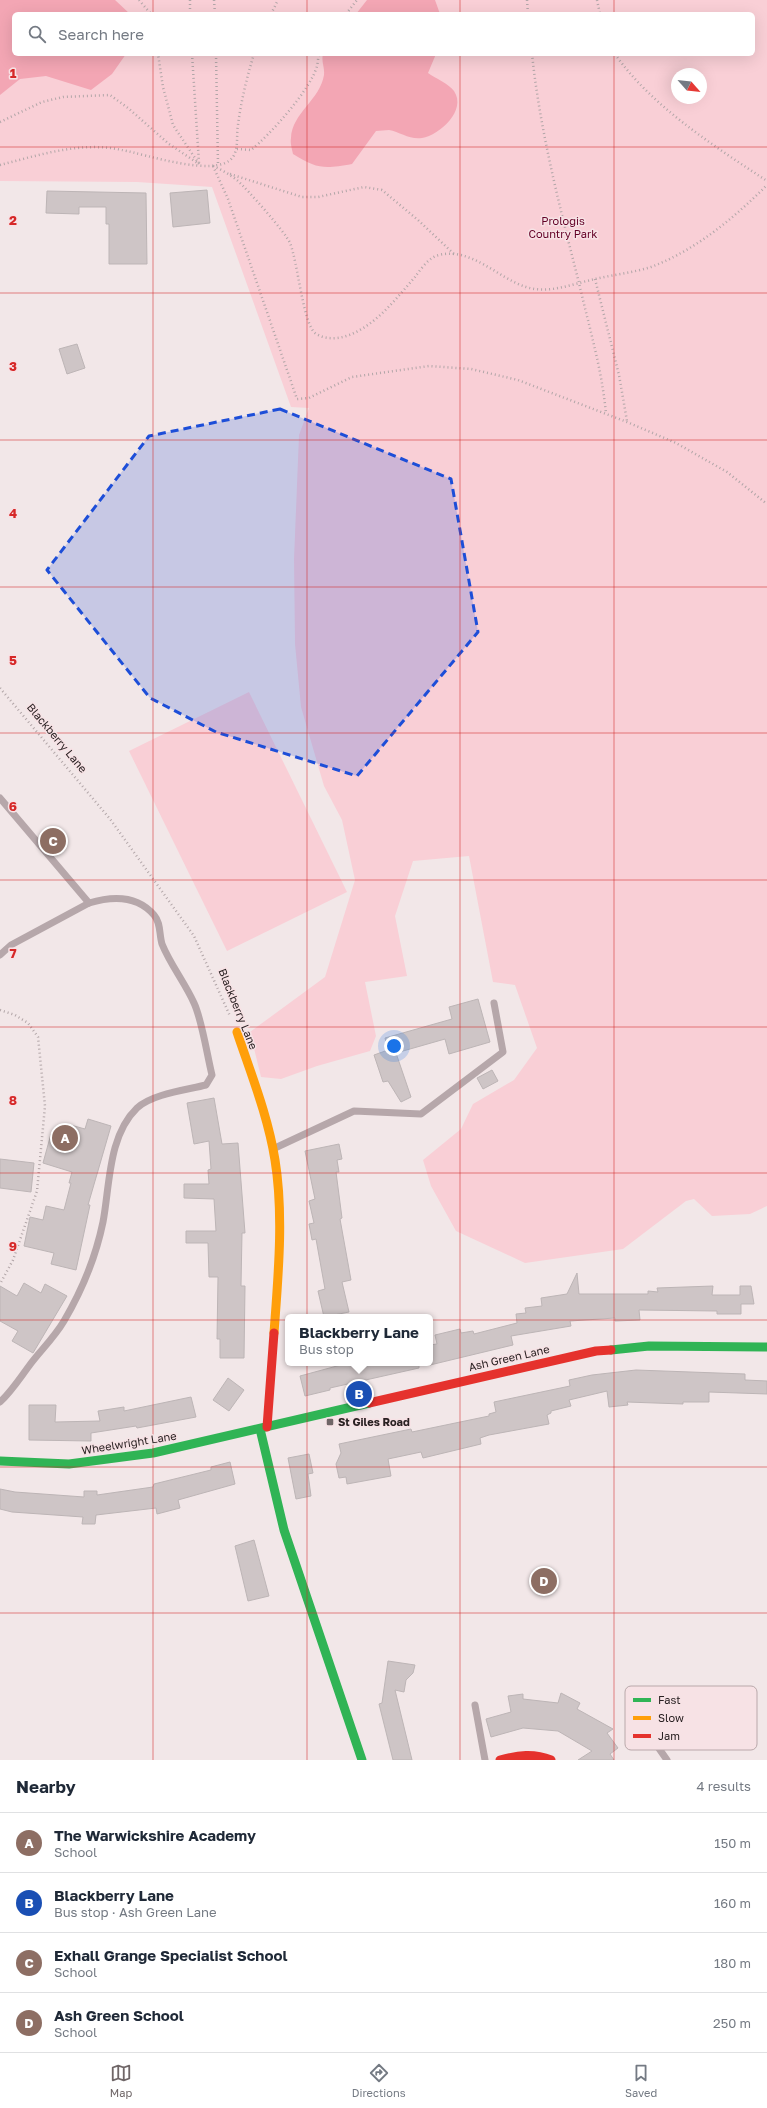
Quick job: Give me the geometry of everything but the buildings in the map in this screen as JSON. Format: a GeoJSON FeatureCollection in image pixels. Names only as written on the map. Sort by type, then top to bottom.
{"type":"FeatureCollection","features":[{"type":"Feature","properties":{"kind":"street","name":"Blackberry Lane"},"geometry":{"type":"LineString","coordinates":[[237,1032],[273,1149],[278,1204],[278,1258],[274,1343],[264,1428]]}},
{"type":"Feature","properties":{"kind":"street","name":"Ash Green Lane"},"geometry":{"type":"LineString","coordinates":[[264,1428],[596,1351],[649,1346],[767,1347]]}},
{"type":"Feature","properties":{"kind":"street","name":"Wheelwright Lane"},"geometry":{"type":"LineString","coordinates":[[0,1461],[45,1464],[87,1463],[153,1453],[264,1428]]}},
{"type":"Feature","properties":{"kind":"street"},"geometry":{"type":"LineString","coordinates":[[264,1428],[284,1530],[362,1760]]}},
{"type":"Feature","properties":{"kind":"street"},"geometry":{"type":"LineString","coordinates":[[500,1760],[528,1754],[551,1760]]}},
{"type":"Feature","properties":{"kind":"lane"},"geometry":{"type":"LineString","coordinates":[[0,798],[90,903]]}},
{"type":"Feature","properties":{"kind":"lane"},"geometry":{"type":"LineString","coordinates":[[0,955],[11,945],[90,903],[104,899],[128,898],[148,908],[155,916],[159,924],[163,945],[195,1005],[212,1074],[206,1085],[150,1099],[138,1108],[129,1119],[120,1134],[113,1155],[102,1223],[81,1285],[64,1321],[0,1402]]}},
{"type":"Feature","properties":{"kind":"lane"},"geometry":{"type":"LineString","coordinates":[[273,1149],[354,1111],[421,1114],[503,1052],[494,1003]]}},
{"type":"Feature","properties":{"kind":"lane"},"geometry":{"type":"LineString","coordinates":[[475,1705],[485,1760]]}},
{"type":"Feature","properties":{"kind":"lane"},"geometry":{"type":"LineString","coordinates":[[661,1750],[668,1760]]}},
{"type":"Feature","properties":{"kind":"path"},"geometry":{"type":"LineString","coordinates":[[139,0],[149,12]]}},
{"type":"Feature","properties":{"kind":"path"},"geometry":{"type":"LineString","coordinates":[[190,0],[190,12]]}},
{"type":"Feature","properties":{"kind":"path"},"geometry":{"type":"LineString","coordinates":[[214,0],[214,12]]}},
{"type":"Feature","properties":{"kind":"path"},"geometry":{"type":"LineString","coordinates":[[272,12],[278,0]]}},
{"type":"Feature","properties":{"kind":"path"},"geometry":{"type":"LineString","coordinates":[[348,12],[357,0]]}},
{"type":"Feature","properties":{"kind":"path"},"geometry":{"type":"LineString","coordinates":[[527,0],[528,12]]}},
{"type":"Feature","properties":{"kind":"path"},"geometry":{"type":"LineString","coordinates":[[597,0],[600,12]]}},
{"type":"Feature","properties":{"kind":"path"},"geometry":{"type":"LineString","coordinates":[[158,56],[163,87],[173,125],[199,164]]}},
{"type":"Feature","properties":{"kind":"path"},"geometry":{"type":"LineString","coordinates":[[192,56],[199,164]]}},
{"type":"Feature","properties":{"kind":"path"},"geometry":{"type":"LineString","coordinates":[[216,56],[218,165]]}},
{"type":"Feature","properties":{"kind":"path"},"geometry":{"type":"LineString","coordinates":[[0,165],[67,149],[95,147],[122,149],[153,158],[213,166],[225,164],[232,158],[237,149],[237,126],[254,56]]}},
{"type":"Feature","properties":{"kind":"path"},"geometry":{"type":"LineString","coordinates":[[237,149],[251,150],[272,130],[311,80],[317,67],[319,56]]}},
{"type":"Feature","properties":{"kind":"path"},"geometry":{"type":"LineString","coordinates":[[532,56],[535,86],[553,177],[602,378],[606,414]]}},
{"type":"Feature","properties":{"kind":"path"},"geometry":{"type":"LineString","coordinates":[[616,56],[624,67],[646,90],[712,144],[767,181]]}},
{"type":"Feature","properties":{"kind":"path"},"geometry":{"type":"LineString","coordinates":[[0,122],[42,102],[56,99],[110,95],[128,108],[169,144],[199,164]]}},
{"type":"Feature","properties":{"kind":"path"},"geometry":{"type":"LineString","coordinates":[[213,166],[228,174],[242,185],[289,240],[296,260],[308,324],[316,334],[333,340],[350,335],[368,325],[390,304],[427,263],[437,255],[454,254],[476,260],[524,286],[542,291],[650,267],[683,253],[715,231],[767,185]]}},
{"type":"Feature","properties":{"kind":"path"},"geometry":{"type":"LineString","coordinates":[[213,166],[228,199],[296,399],[309,398],[352,378],[429,366],[471,368],[518,380],[627,422],[704,458],[727,472],[767,504]]}},
{"type":"Feature","properties":{"kind":"path"},"geometry":{"type":"LineString","coordinates":[[228,174],[302,196],[318,197],[364,187],[382,190],[418,220],[454,254]]}},
{"type":"Feature","properties":{"kind":"path"},"geometry":{"type":"LineString","coordinates":[[595,279],[619,375],[627,422]]}},
{"type":"Feature","properties":{"kind":"path","name":"Blackberry Lane"},"geometry":{"type":"LineString","coordinates":[[0,688],[110,819],[194,936],[237,1032]]}},
{"type":"Feature","properties":{"kind":"path"},"geometry":{"type":"LineString","coordinates":[[0,1010],[15,1014],[28,1023],[38,1037],[45,1106],[37,1191],[13,1260],[0,1284]]}},
{"type":"Feature","properties":{"kind":"highlighted area"},"geometry":{"type":"Polygon","coordinates":[[[280,409],[451,479],[478,632],[357,776],[216,732],[150,698],[47,570],[149,436],[280,409]]]}},
{"type":"Feature","properties":{"kind":"green space","name":"Prologis Country Park"},"geometry":{"type":"Polygon","coordinates":[[[0,0],[767,0],[767,1206],[750,1214],[712,1216],[694,1199],[686,1201],[623,1249],[525,1263],[456,1231],[431,1186],[423,1160],[461,1129],[473,1104],[514,1080],[537,1048],[515,985],[493,982],[469,856],[413,861],[395,916],[407,976],[365,982],[376,1036],[370,1051],[317,1066],[281,1079],[261,1077],[250,1032],[325,977],[355,880],[342,820],[324,786],[301,707],[295,644],[294,559],[299,435],[309,408],[291,407],[212,187],[137,182],[0,181],[0,0]]]}},
{"type":"Feature","properties":{"kind":"green space"},"geometry":{"type":"Polygon","coordinates":[[[249,692],[347,892],[227,951],[129,751],[249,692]]]}},
{"type":"Feature","properties":{"kind":"shaded area"},"geometry":{"type":"Polygon","coordinates":[[[0,0],[115,0],[128,12],[12,12],[12,56],[125,56],[112,74],[91,90],[46,76],[20,79],[0,95],[0,0]]]}},
{"type":"Feature","properties":{"kind":"shaded area"},"geometry":{"type":"Polygon","coordinates":[[[367,0],[435,0],[439,12],[358,12],[367,0]]]}},
{"type":"Feature","properties":{"kind":"shaded area"},"geometry":{"type":"Polygon","coordinates":[[[323,56],[435,56],[428,73],[452,88],[457,98],[457,106],[450,120],[443,127],[429,136],[418,138],[409,137],[389,130],[376,131],[352,164],[327,167],[308,163],[293,154],[291,138],[296,121],[321,84],[324,75],[323,56]]]}},
{"type":"Feature","properties":{"kind":"traffic: fast"},"geometry":{"type":"LineString","coordinates":[[611,1350],[649,1346],[767,1347]]}},
{"type":"Feature","properties":{"kind":"traffic: fast"},"geometry":{"type":"LineString","coordinates":[[0,1461],[69,1464],[153,1453],[369,1403]]}},
{"type":"Feature","properties":{"kind":"traffic: fast"},"geometry":{"type":"LineString","coordinates":[[260,1429],[284,1530],[362,1760]]}},
{"type":"Feature","properties":{"kind":"traffic: slow"},"geometry":{"type":"LineString","coordinates":[[237,1032],[259,1095],[268,1127],[278,1181],[280,1224],[274,1333]]}},
{"type":"Feature","properties":{"kind":"traffic: jam"},"geometry":{"type":"LineString","coordinates":[[267,1427],[274,1333]]}},
{"type":"Feature","properties":{"kind":"traffic: jam"},"geometry":{"type":"LineString","coordinates":[[369,1403],[596,1351],[611,1350]]}},
{"type":"Feature","properties":{"kind":"traffic: jam"},"geometry":{"type":"LineString","coordinates":[[500,1760],[526,1756],[538,1756],[551,1760]]}},
{"type":"Feature","properties":{"kind":"place","name":"Exhall Grange Specialist School"},"geometry":{"type":"Point","coordinates":[53,841]}},
{"type":"Feature","properties":{"kind":"place","name":"The Warwickshire Academy"},"geometry":{"type":"Point","coordinates":[65,1138]}},
{"type":"Feature","properties":{"kind":"place","name":"Blackberry Lane"},"geometry":{"type":"Point","coordinates":[359,1394]}},
{"type":"Feature","properties":{"kind":"place","name":"St Giles Road"},"geometry":{"type":"Point","coordinates":[330,1422]}},
{"type":"Feature","properties":{"kind":"place","name":"Ash Green School"},"geometry":{"type":"Point","coordinates":[544,1581]}}]}
